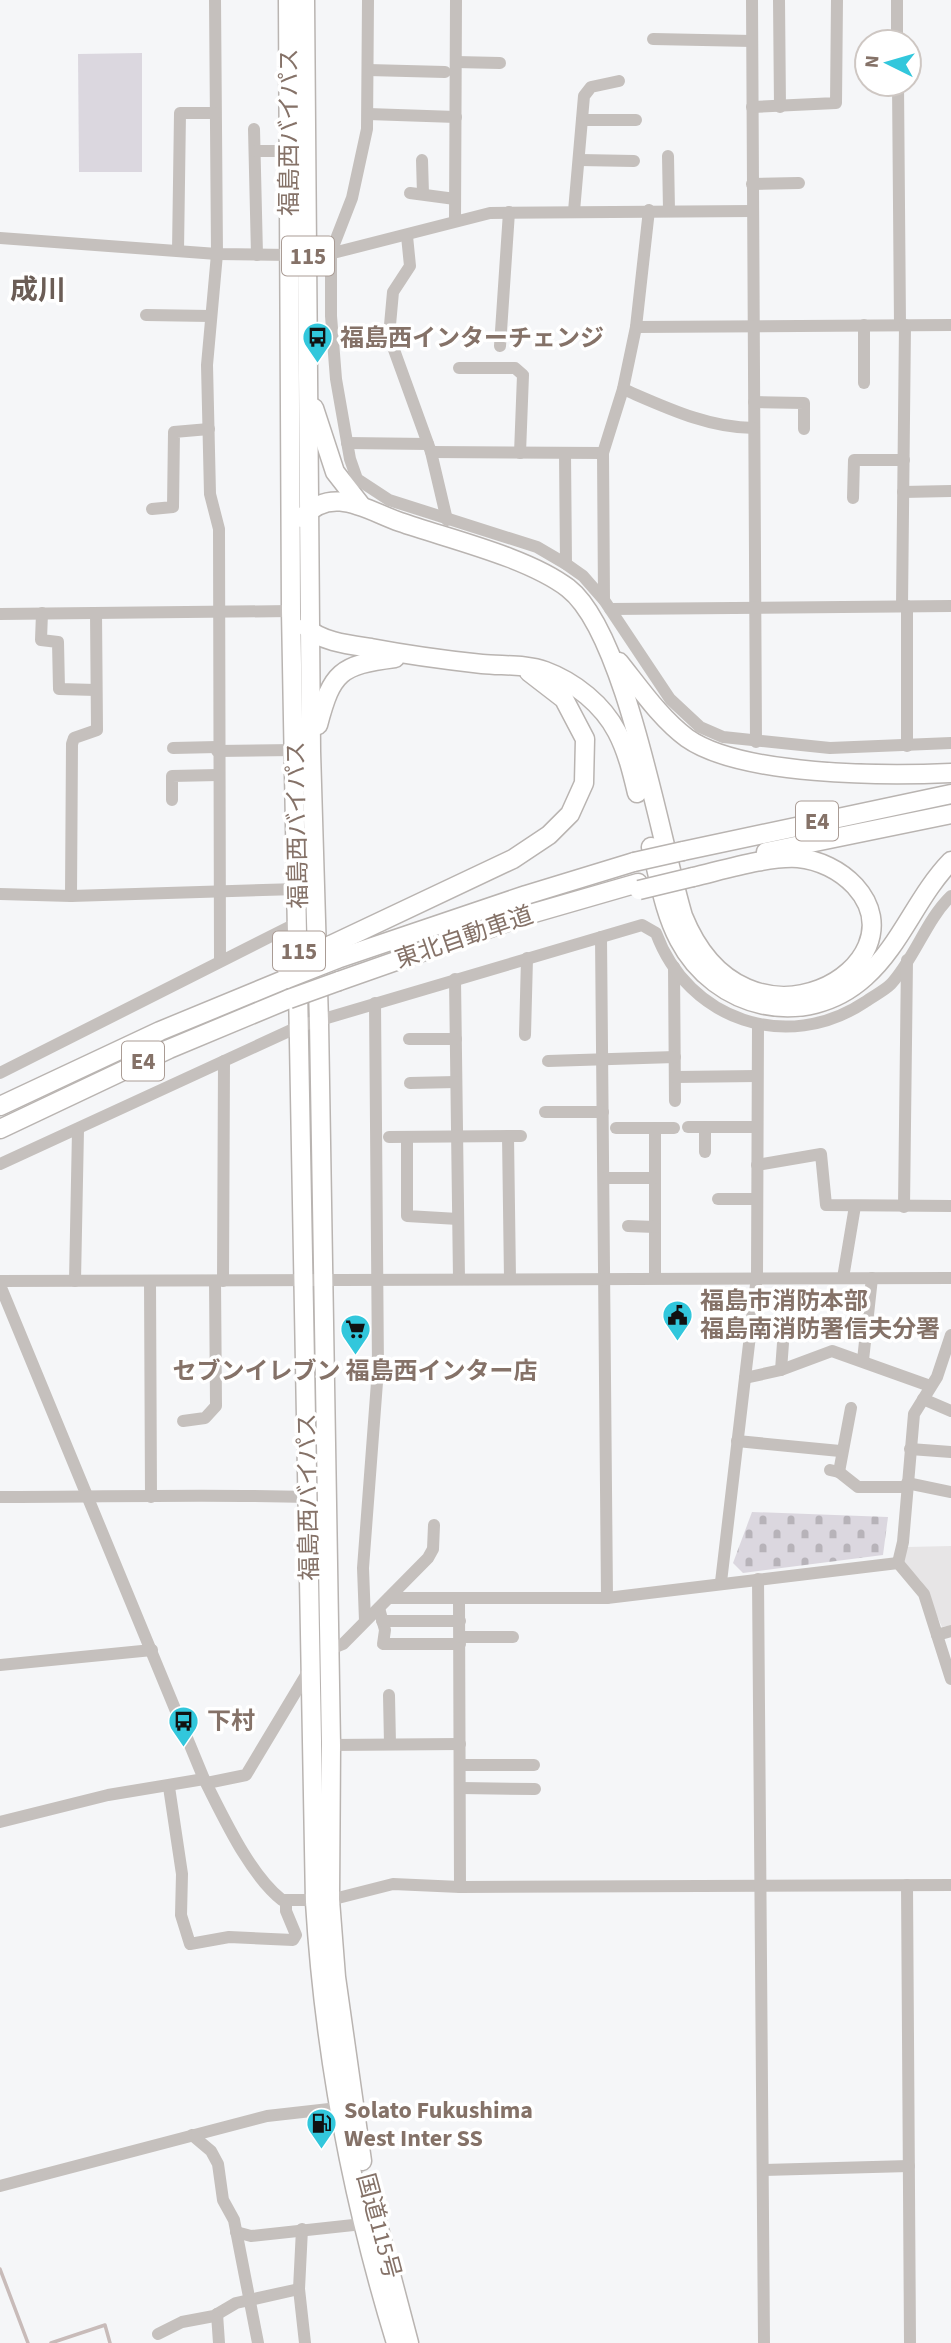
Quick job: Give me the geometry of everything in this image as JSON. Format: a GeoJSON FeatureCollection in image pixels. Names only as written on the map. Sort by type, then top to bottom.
{"type":"FeatureCollection","features":[{"type":"Feature","properties":{"kind":"highway","name":"福島西バイパス"},"geometry":{"type":"LineString","coordinates":[[288,0],[289,151],[306,367],[312,633],[303,751],[298,889],[300,1027],[314,1281],[331,1745],[323,1901]]}},
{"type":"Feature","properties":{"kind":"highway","name":"福島西バイパス"},"geometry":{"type":"LineString","coordinates":[[305,0],[291,611],[303,751],[319,1022],[309,1497],[309,1670],[323,1901]]}},
{"type":"Feature","properties":{"kind":"highway"},"geometry":{"type":"LineString","coordinates":[[306,367],[317,424],[328,457],[335,472],[360,504],[387,518],[547,575],[579,598],[599,628],[622,686],[683,916],[704,957],[738,984],[766,994],[795,996],[820,990],[842,977],[853,968],[868,944],[870,917],[864,898],[841,874],[817,862],[796,858],[691,873]]}},
{"type":"Feature","properties":{"kind":"highway"},"geometry":{"type":"LineString","coordinates":[[291,532],[309,511],[327,503],[360,504]]}},
{"type":"Feature","properties":{"kind":"highway"},"geometry":{"type":"LineString","coordinates":[[291,611],[312,633],[329,639],[412,655],[543,670],[569,683],[591,699],[610,720],[627,756],[678,938],[705,976],[742,1000],[772,1007],[802,1007],[832,999],[850,989],[866,976],[894,944],[931,883],[951,862]]}},
{"type":"Feature","properties":{"kind":"highway"},"geometry":{"type":"LineString","coordinates":[[608,648],[668,720],[687,738],[711,751],[738,760],[850,774],[951,773]]}},
{"type":"Feature","properties":{"kind":"highway"},"geometry":{"type":"LineString","coordinates":[[303,751],[326,694],[342,670],[363,662],[412,655]]}},
{"type":"Feature","properties":{"kind":"highway"},"geometry":{"type":"LineString","coordinates":[[334,952],[513,859],[549,835],[570,814],[581,792],[586,772],[585,739],[564,699],[524,668]]}},
{"type":"Feature","properties":{"kind":"highway","name":"東北自動車道"},"geometry":{"type":"LineString","coordinates":[[334,952],[634,862],[951,794]]}},
{"type":"Feature","properties":{"kind":"highway","name":"東北自動車道"},"geometry":{"type":"LineString","coordinates":[[0,1129],[169,1049],[289,999],[527,915],[691,873],[951,814]]}},
{"type":"Feature","properties":{"kind":"highway","name":"E4"},"geometry":{"type":"LineString","coordinates":[[0,1106],[90,1062],[334,952]]}},
{"type":"Feature","properties":{"kind":"highway","name":"国道115号"},"geometry":{"type":"LineString","coordinates":[[323,1901],[346,2107],[396,2343]]}},
{"type":"Feature","properties":{"kind":"highway","name":"国道115号"},"geometry":{"type":"LineString","coordinates":[[369,2224],[409,2343]]}},
{"type":"Feature","properties":{"kind":"street"},"geometry":{"type":"LineString","coordinates":[[215,0],[217,254],[207,365],[211,502],[219,529],[217,749],[220,961]]}},
{"type":"Feature","properties":{"kind":"street"},"geometry":{"type":"LineString","coordinates":[[368,0],[368,114],[362,166],[334,252],[331,327],[347,443],[357,479],[389,500],[537,547],[583,576],[607,604],[661,689],[700,727],[723,737],[830,748],[951,743]]}},
{"type":"Feature","properties":{"kind":"street"},"geometry":{"type":"LineString","coordinates":[[455,221],[456,0]]}},
{"type":"Feature","properties":{"kind":"street"},"geometry":{"type":"LineString","coordinates":[[752,0],[756,742]]}},
{"type":"Feature","properties":{"kind":"street"},"geometry":{"type":"LineString","coordinates":[[779,0],[780,107]]}},
{"type":"Feature","properties":{"kind":"street"},"geometry":{"type":"LineString","coordinates":[[752,107],[836,103],[837,0]]}},
{"type":"Feature","properties":{"kind":"street"},"geometry":{"type":"LineString","coordinates":[[897,0],[897,28]]}},
{"type":"Feature","properties":{"kind":"street"},"geometry":{"type":"LineString","coordinates":[[653,39],[752,41]]}},
{"type":"Feature","properties":{"kind":"street"},"geometry":{"type":"LineString","coordinates":[[456,62],[500,63]]}},
{"type":"Feature","properties":{"kind":"street"},"geometry":{"type":"LineString","coordinates":[[368,70],[445,72]]}},
{"type":"Feature","properties":{"kind":"street"},"geometry":{"type":"LineString","coordinates":[[573,211],[586,92],[592,87],[619,81]]}},
{"type":"Feature","properties":{"kind":"street"},"geometry":{"type":"LineString","coordinates":[[898,98],[907,746]]}},
{"type":"Feature","properties":{"kind":"street"},"geometry":{"type":"LineString","coordinates":[[178,251],[180,113],[215,113]]}},
{"type":"Feature","properties":{"kind":"street"},"geometry":{"type":"LineString","coordinates":[[368,114],[456,117]]}},
{"type":"Feature","properties":{"kind":"street"},"geometry":{"type":"LineString","coordinates":[[582,120],[636,120]]}},
{"type":"Feature","properties":{"kind":"street"},"geometry":{"type":"LineString","coordinates":[[254,129],[257,255]]}},
{"type":"Feature","properties":{"kind":"street"},"geometry":{"type":"LineString","coordinates":[[254,151],[289,151]]}},
{"type":"Feature","properties":{"kind":"street"},"geometry":{"type":"LineString","coordinates":[[668,156],[669,210]]}},
{"type":"Feature","properties":{"kind":"street"},"geometry":{"type":"LineString","coordinates":[[422,160],[416,193],[455,199]]}},
{"type":"Feature","properties":{"kind":"street"},"geometry":{"type":"LineString","coordinates":[[580,160],[634,161]]}},
{"type":"Feature","properties":{"kind":"street"},"geometry":{"type":"LineString","coordinates":[[752,184],[799,184]]}},
{"type":"Feature","properties":{"kind":"street"},"geometry":{"type":"LineString","coordinates":[[0,238],[217,254],[299,254],[334,252],[407,236],[455,221],[509,212],[649,209],[752,211]]}},
{"type":"Feature","properties":{"kind":"street"},"geometry":{"type":"LineString","coordinates":[[607,604],[603,453],[623,388],[636,327],[649,209]]}},
{"type":"Feature","properties":{"kind":"street"},"geometry":{"type":"LineString","coordinates":[[500,346],[509,212]]}},
{"type":"Feature","properties":{"kind":"street"},"geometry":{"type":"LineString","coordinates":[[407,236],[411,266],[393,292],[389,336],[430,448],[447,520]]}},
{"type":"Feature","properties":{"kind":"street"},"geometry":{"type":"LineString","coordinates":[[146,315],[210,316]]}},
{"type":"Feature","properties":{"kind":"street"},"geometry":{"type":"LineString","coordinates":[[636,327],[753,324],[951,325]]}},
{"type":"Feature","properties":{"kind":"street"},"geometry":{"type":"LineString","coordinates":[[864,325],[864,383]]}},
{"type":"Feature","properties":{"kind":"street"},"geometry":{"type":"LineString","coordinates":[[459,368],[514,368],[523,375],[520,453]]}},
{"type":"Feature","properties":{"kind":"street"},"geometry":{"type":"LineString","coordinates":[[623,388],[674,411],[731,428],[754,428]]}},
{"type":"Feature","properties":{"kind":"street"},"geometry":{"type":"LineString","coordinates":[[754,402],[804,402],[804,429]]}},
{"type":"Feature","properties":{"kind":"street"},"geometry":{"type":"LineString","coordinates":[[152,509],[173,507],[174,432],[209,429]]}},
{"type":"Feature","properties":{"kind":"street"},"geometry":{"type":"LineString","coordinates":[[347,443],[520,453],[603,453]]}},
{"type":"Feature","properties":{"kind":"street"},"geometry":{"type":"LineString","coordinates":[[565,453],[566,564]]}},
{"type":"Feature","properties":{"kind":"street"},"geometry":{"type":"LineString","coordinates":[[853,498],[854,460],[904,460]]}},
{"type":"Feature","properties":{"kind":"street"},"geometry":{"type":"LineString","coordinates":[[903,492],[951,491]]}},
{"type":"Feature","properties":{"kind":"street"},"geometry":{"type":"LineString","coordinates":[[607,604],[755,607],[951,606]]}},
{"type":"Feature","properties":{"kind":"street"},"geometry":{"type":"LineString","coordinates":[[0,614],[291,611]]}},
{"type":"Feature","properties":{"kind":"street"},"geometry":{"type":"LineString","coordinates":[[71,896],[72,744],[74,738],[97,730],[96,612]]}},
{"type":"Feature","properties":{"kind":"street"},"geometry":{"type":"LineString","coordinates":[[41,613],[41,640],[58,642],[59,689],[96,690]]}},
{"type":"Feature","properties":{"kind":"street"},"geometry":{"type":"LineString","coordinates":[[173,748],[303,751]]}},
{"type":"Feature","properties":{"kind":"street"},"geometry":{"type":"LineString","coordinates":[[172,800],[172,776],[218,775]]}},
{"type":"Feature","properties":{"kind":"street"},"geometry":{"type":"LineString","coordinates":[[0,894],[71,896],[298,889]]}},
{"type":"Feature","properties":{"kind":"street"},"geometry":{"type":"LineString","coordinates":[[0,1164],[300,1027],[642,925],[656,933],[663,951],[700,999],[758,1024],[798,1027],[846,1014],[890,984],[951,896]]}},
{"type":"Feature","properties":{"kind":"street"},"geometry":{"type":"LineString","coordinates":[[0,1073],[299,922]]}},
{"type":"Feature","properties":{"kind":"street"},"geometry":{"type":"LineString","coordinates":[[601,937],[607,1598]]}},
{"type":"Feature","properties":{"kind":"street"},"geometry":{"type":"LineString","coordinates":[[525,1035],[527,958]]}},
{"type":"Feature","properties":{"kind":"street"},"geometry":{"type":"LineString","coordinates":[[904,1207],[907,960]]}},
{"type":"Feature","properties":{"kind":"street"},"geometry":{"type":"LineString","coordinates":[[674,967],[675,1101]]}},
{"type":"Feature","properties":{"kind":"street"},"geometry":{"type":"LineString","coordinates":[[455,979],[459,1279]]}},
{"type":"Feature","properties":{"kind":"street"},"geometry":{"type":"LineString","coordinates":[[365,1621],[363,1568],[378,1369],[375,1003]]}},
{"type":"Feature","properties":{"kind":"street"},"geometry":{"type":"LineString","coordinates":[[720,1582],[757,1276],[758,1024]]}},
{"type":"Feature","properties":{"kind":"street"},"geometry":{"type":"LineString","coordinates":[[408,1039],[456,1039]]}},
{"type":"Feature","properties":{"kind":"street"},"geometry":{"type":"LineString","coordinates":[[548,1061],[674,1057]]}},
{"type":"Feature","properties":{"kind":"street"},"geometry":{"type":"LineString","coordinates":[[183,1421],[205,1418],[216,1406],[223,1061]]}},
{"type":"Feature","properties":{"kind":"street"},"geometry":{"type":"LineString","coordinates":[[675,1077],[757,1076]]}},
{"type":"Feature","properties":{"kind":"street"},"geometry":{"type":"LineString","coordinates":[[410,1083],[456,1082]]}},
{"type":"Feature","properties":{"kind":"street"},"geometry":{"type":"LineString","coordinates":[[545,1112],[603,1112]]}},
{"type":"Feature","properties":{"kind":"street"},"geometry":{"type":"LineString","coordinates":[[688,1127],[757,1127]]}},
{"type":"Feature","properties":{"kind":"street"},"geometry":{"type":"LineString","coordinates":[[705,1127],[705,1152]]}},
{"type":"Feature","properties":{"kind":"street"},"geometry":{"type":"LineString","coordinates":[[616,1128],[674,1128]]}},
{"type":"Feature","properties":{"kind":"street"},"geometry":{"type":"LineString","coordinates":[[655,1129],[655,1278]]}},
{"type":"Feature","properties":{"kind":"street"},"geometry":{"type":"LineString","coordinates":[[75,1281],[78,1130]]}},
{"type":"Feature","properties":{"kind":"street"},"geometry":{"type":"LineString","coordinates":[[389,1137],[515,1136],[510,1279]]}},
{"type":"Feature","properties":{"kind":"street"},"geometry":{"type":"LineString","coordinates":[[407,1137],[407,1216],[458,1219]]}},
{"type":"Feature","properties":{"kind":"street"},"geometry":{"type":"LineString","coordinates":[[757,1165],[821,1154],[823,1203],[855,1206],[951,1206]]}},
{"type":"Feature","properties":{"kind":"street"},"geometry":{"type":"LineString","coordinates":[[604,1178],[655,1178]]}},
{"type":"Feature","properties":{"kind":"street"},"geometry":{"type":"LineString","coordinates":[[718,1199],[757,1199]]}},
{"type":"Feature","properties":{"kind":"street"},"geometry":{"type":"LineString","coordinates":[[844,1278],[855,1206]]}},
{"type":"Feature","properties":{"kind":"street"},"geometry":{"type":"LineString","coordinates":[[628,1226],[655,1227]]}},
{"type":"Feature","properties":{"kind":"street"},"geometry":{"type":"LineString","coordinates":[[951,1278],[757,1276],[0,1283],[205,1781],[223,1818],[260,1876],[278,1897],[286,1902],[323,1901],[393,1884],[460,1887],[951,1885]]}},
{"type":"Feature","properties":{"kind":"street"},"geometry":{"type":"LineString","coordinates":[[863,1360],[872,1278]]}},
{"type":"Feature","properties":{"kind":"street"},"geometry":{"type":"LineString","coordinates":[[150,1281],[151,1497]]}},
{"type":"Feature","properties":{"kind":"street"},"geometry":{"type":"LineString","coordinates":[[898,1563],[903,1542],[914,1414],[930,1387],[951,1335]]}},
{"type":"Feature","properties":{"kind":"street"},"geometry":{"type":"LineString","coordinates":[[781,1370],[783,1343]]}},
{"type":"Feature","properties":{"kind":"street"},"geometry":{"type":"LineString","coordinates":[[745,1378],[781,1370],[832,1350],[930,1387]]}},
{"type":"Feature","properties":{"kind":"street"},"geometry":{"type":"LineString","coordinates":[[923,1399],[951,1410]]}},
{"type":"Feature","properties":{"kind":"street"},"geometry":{"type":"LineString","coordinates":[[851,1408],[835,1471],[858,1487],[907,1485],[951,1492]]}},
{"type":"Feature","properties":{"kind":"street"},"geometry":{"type":"LineString","coordinates":[[737,1441],[840,1451]]}},
{"type":"Feature","properties":{"kind":"street"},"geometry":{"type":"LineString","coordinates":[[910,1450],[951,1452]]}},
{"type":"Feature","properties":{"kind":"street"},"geometry":{"type":"LineString","coordinates":[[0,1497],[230,1494],[309,1497]]}},
{"type":"Feature","properties":{"kind":"street"},"geometry":{"type":"LineString","coordinates":[[434,1525],[433,1549],[428,1558],[389,1598],[380,1615],[383,1644],[513,1637]]}},
{"type":"Feature","properties":{"kind":"street"},"geometry":{"type":"LineString","coordinates":[[389,1598],[607,1598],[720,1582],[898,1563]]}},
{"type":"Feature","properties":{"kind":"street"},"geometry":{"type":"LineString","coordinates":[[898,1563],[920,1586],[951,1679]]}},
{"type":"Feature","properties":{"kind":"street"},"geometry":{"type":"LineString","coordinates":[[758,1579],[764,2343]]}},
{"type":"Feature","properties":{"kind":"street"},"geometry":{"type":"LineString","coordinates":[[459,1600],[460,1887]]}},
{"type":"Feature","properties":{"kind":"street"},"geometry":{"type":"LineString","coordinates":[[328,1650],[343,1644],[365,1621],[380,1615],[460,1622]]}},
{"type":"Feature","properties":{"kind":"street"},"geometry":{"type":"LineString","coordinates":[[937,1635],[951,1631]]}},
{"type":"Feature","properties":{"kind":"street"},"geometry":{"type":"LineString","coordinates":[[0,1665],[152,1650]]}},
{"type":"Feature","properties":{"kind":"street"},"geometry":{"type":"LineString","coordinates":[[0,1822],[108,1795],[246,1775],[309,1670]]}},
{"type":"Feature","properties":{"kind":"street"},"geometry":{"type":"LineString","coordinates":[[389,1695],[390,1744]]}},
{"type":"Feature","properties":{"kind":"street"},"geometry":{"type":"LineString","coordinates":[[331,1745],[460,1744]]}},
{"type":"Feature","properties":{"kind":"street"},"geometry":{"type":"LineString","coordinates":[[461,1765],[534,1765]]}},
{"type":"Feature","properties":{"kind":"street"},"geometry":{"type":"LineString","coordinates":[[169,1787],[182,1874],[181,1915],[190,1944],[229,1937],[293,1940],[296,1935],[287,1916],[286,1902]]}},
{"type":"Feature","properties":{"kind":"street"},"geometry":{"type":"LineString","coordinates":[[461,1788],[535,1788]]}},
{"type":"Feature","properties":{"kind":"street"},"geometry":{"type":"LineString","coordinates":[[907,1885],[910,2343]]}},
{"type":"Feature","properties":{"kind":"street"},"geometry":{"type":"LineString","coordinates":[[0,2186],[267,2116],[346,2107]]}},
{"type":"Feature","properties":{"kind":"street"},"geometry":{"type":"LineString","coordinates":[[192,2135],[216,2158],[221,2193],[236,2232],[258,2343]]}},
{"type":"Feature","properties":{"kind":"street"},"geometry":{"type":"LineString","coordinates":[[764,2170],[909,2166]]}},
{"type":"Feature","properties":{"kind":"street"},"geometry":{"type":"LineString","coordinates":[[236,2232],[251,2236],[369,2224]]}},
{"type":"Feature","properties":{"kind":"street"},"geometry":{"type":"LineString","coordinates":[[302,2229],[299,2289],[305,2343]]}},
{"type":"Feature","properties":{"kind":"street"},"geometry":{"type":"LineString","coordinates":[[158,2334],[182,2322],[217,2314],[250,2299],[299,2289]]}},
{"type":"Feature","properties":{"kind":"street"},"geometry":{"type":"LineString","coordinates":[[217,2314],[219,2343]]}},
{"type":"Feature","properties":{"kind":"shaded area"},"geometry":{"type":"Polygon","coordinates":[[[951,1546],[951,1625],[942,1627],[921,1581],[902,1561],[907,1547],[951,1546]]]}},
{"type":"Feature","properties":{"kind":"green space"},"geometry":{"type":"Polygon","coordinates":[[[142,53],[142,172],[79,172],[78,54],[142,53]]]}},
{"type":"Feature","properties":{"kind":"green space"},"geometry":{"type":"Polygon","coordinates":[[[752,1512],[888,1517],[883,1555],[743,1573],[733,1563],[752,1512]]]}},
{"type":"Feature","properties":{"kind":"waterway"},"geometry":{"type":"LineString","coordinates":[[0,2269],[28,2343]]}},
{"type":"Feature","properties":{"kind":"waterway"},"geometry":{"type":"LineString","coordinates":[[51,2343],[105,2325],[110,2343]]}},
{"type":"Feature","properties":{"kind":"place","name":"福島西インターチェンジ"},"geometry":{"type":"Point","coordinates":[317,365]}},
{"type":"Feature","properties":{"kind":"place","name":"福島市消防本部 福島南消防署信夫分署"},"geometry":{"type":"Point","coordinates":[677,1342]}},
{"type":"Feature","properties":{"kind":"place","name":"セブンイレブン 福島西インター店"},"geometry":{"type":"Point","coordinates":[355,1356]}},
{"type":"Feature","properties":{"kind":"place","name":"下村"},"geometry":{"type":"Point","coordinates":[184,1748]}},
{"type":"Feature","properties":{"kind":"place","name":"Solato Fukushima West Inter SS"},"geometry":{"type":"Point","coordinates":[321,2151]}},
{"type":"Feature","properties":{"kind":"district","name":"成川"},"geometry":{"type":"Point","coordinates":[38,289]}}]}
